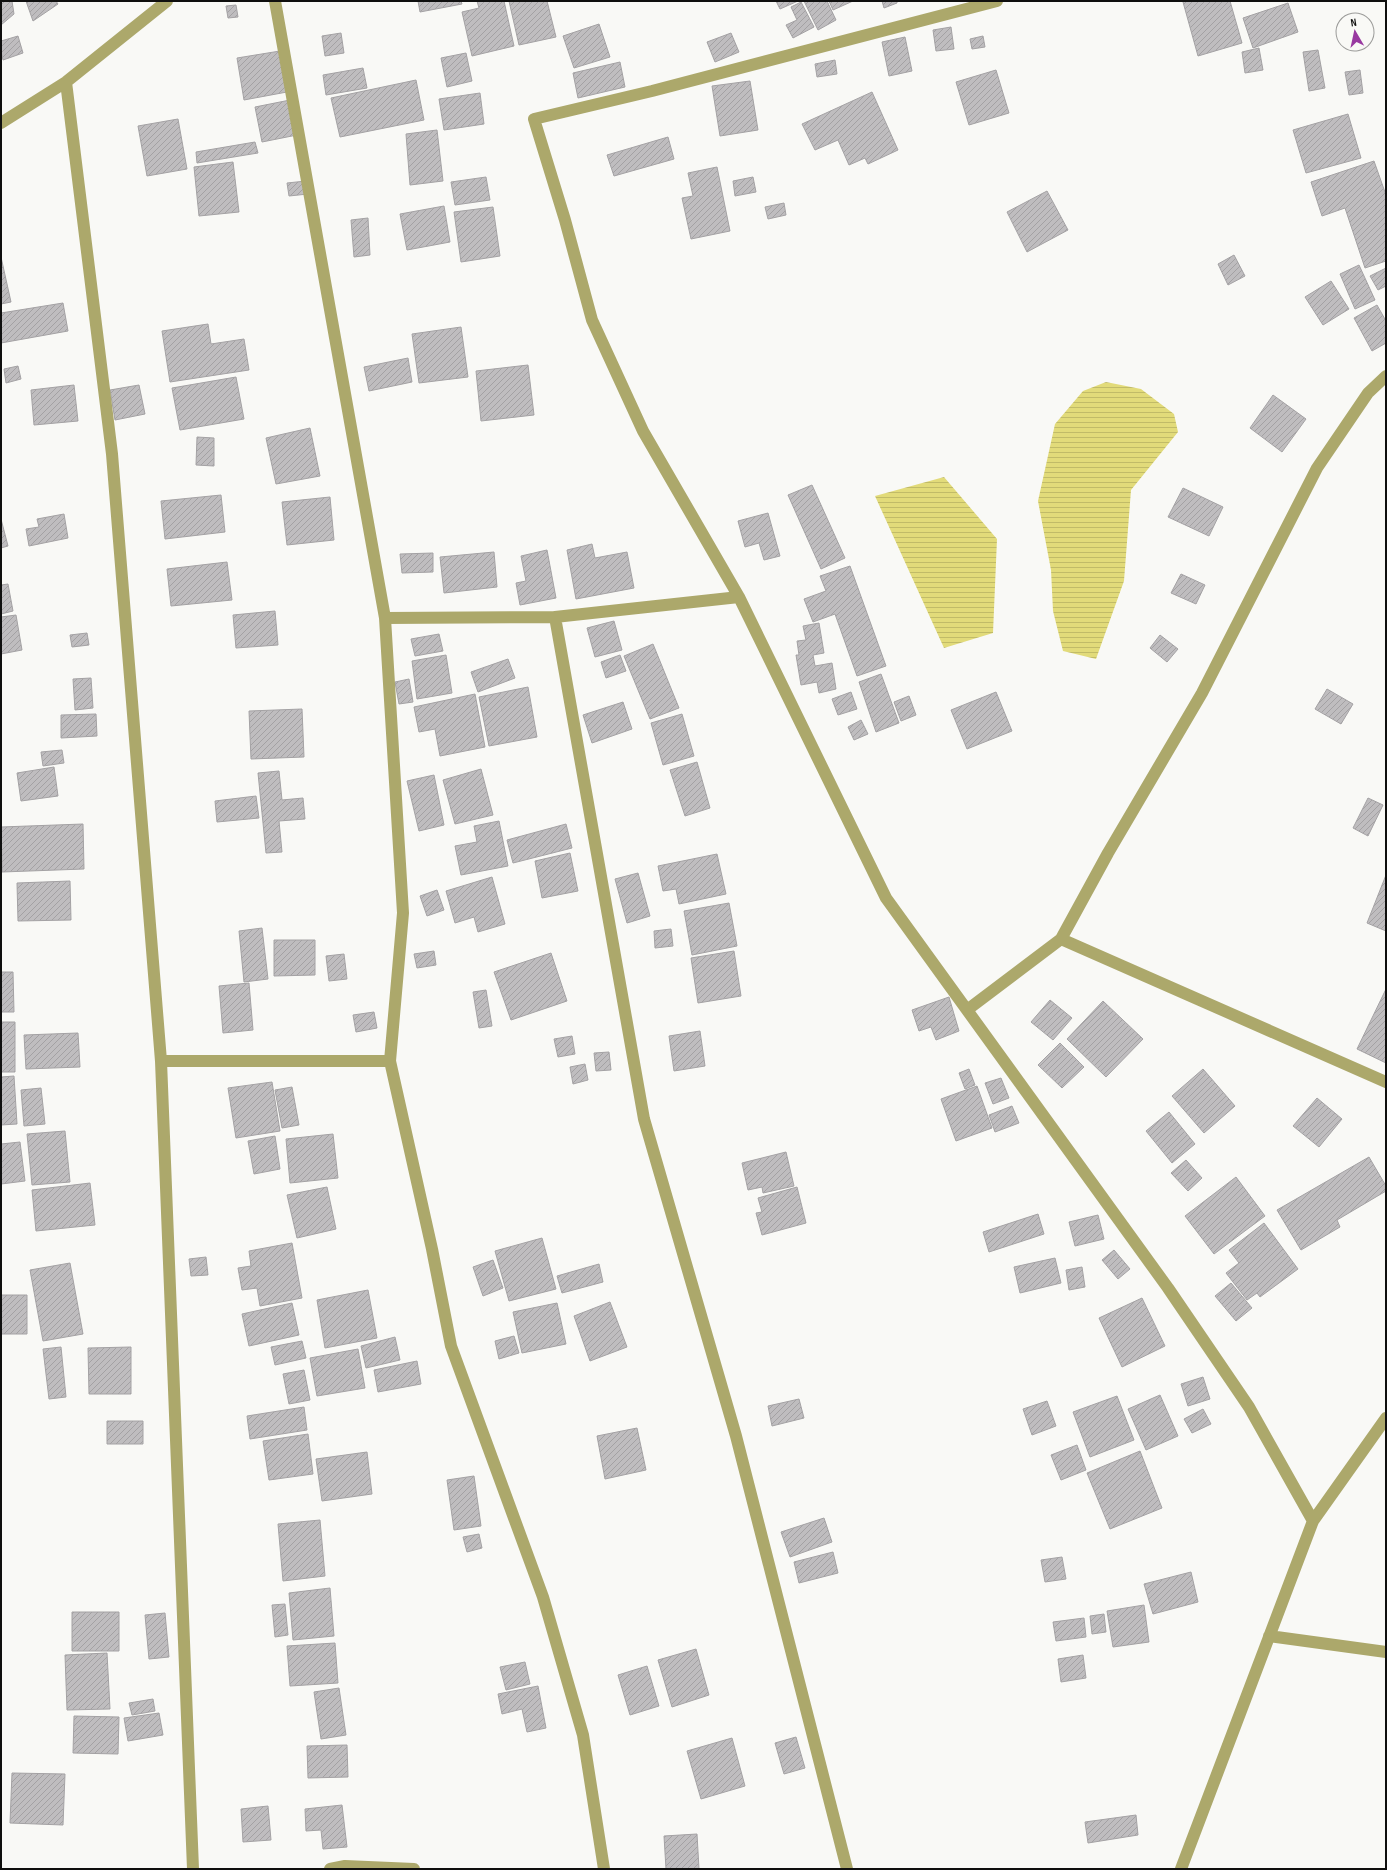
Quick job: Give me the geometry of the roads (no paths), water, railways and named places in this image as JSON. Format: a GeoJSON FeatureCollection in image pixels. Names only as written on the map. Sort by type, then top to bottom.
{"type":"FeatureCollection","features":[{"type":"Feature","properties":{"kind":"street"},"geometry":{"type":"LineString","coordinates":[[1,123],[66,82],[167,1]]}},
{"type":"Feature","properties":{"kind":"street"},"geometry":{"type":"LineString","coordinates":[[275,1],[384,618],[403,913],[390,1061],[432,1249],[451,1346],[543,1597],[583,1735],[604,1869]]}},
{"type":"Feature","properties":{"kind":"street"},"geometry":{"type":"LineString","coordinates":[[997,1],[652,91],[534,119],[565,220],[592,320],[643,431],[739,597],[886,898],[1168,1288],[1240,1394],[1313,1521]]}},
{"type":"Feature","properties":{"kind":"street"},"geometry":{"type":"LineString","coordinates":[[66,82],[112,454],[161,1061],[193,1869]]}},
{"type":"Feature","properties":{"kind":"street"},"geometry":{"type":"LineString","coordinates":[[967,1010],[1061,938],[1108,853],[1202,693],[1316,468],[1368,393],[1386,376]]}},
{"type":"Feature","properties":{"kind":"street"},"geometry":{"type":"LineString","coordinates":[[384,618],[555,617],[739,597]]}},
{"type":"Feature","properties":{"kind":"street"},"geometry":{"type":"LineString","coordinates":[[555,617],[644,1119],[736,1436],[847,1869]]}},
{"type":"Feature","properties":{"kind":"street"},"geometry":{"type":"LineString","coordinates":[[1061,938],[1386,1082]]}},
{"type":"Feature","properties":{"kind":"street"},"geometry":{"type":"LineString","coordinates":[[161,1061],[390,1061]]}},
{"type":"Feature","properties":{"kind":"street"},"geometry":{"type":"LineString","coordinates":[[1182,1869],[1313,1521],[1386,1418]]}},
{"type":"Feature","properties":{"kind":"street"},"geometry":{"type":"LineString","coordinates":[[1269,1636],[1386,1652]]}},
{"type":"Feature","properties":{"kind":"street"},"geometry":{"type":"LineString","coordinates":[[330,1869],[345,1866],[414,1869]]}}]}
